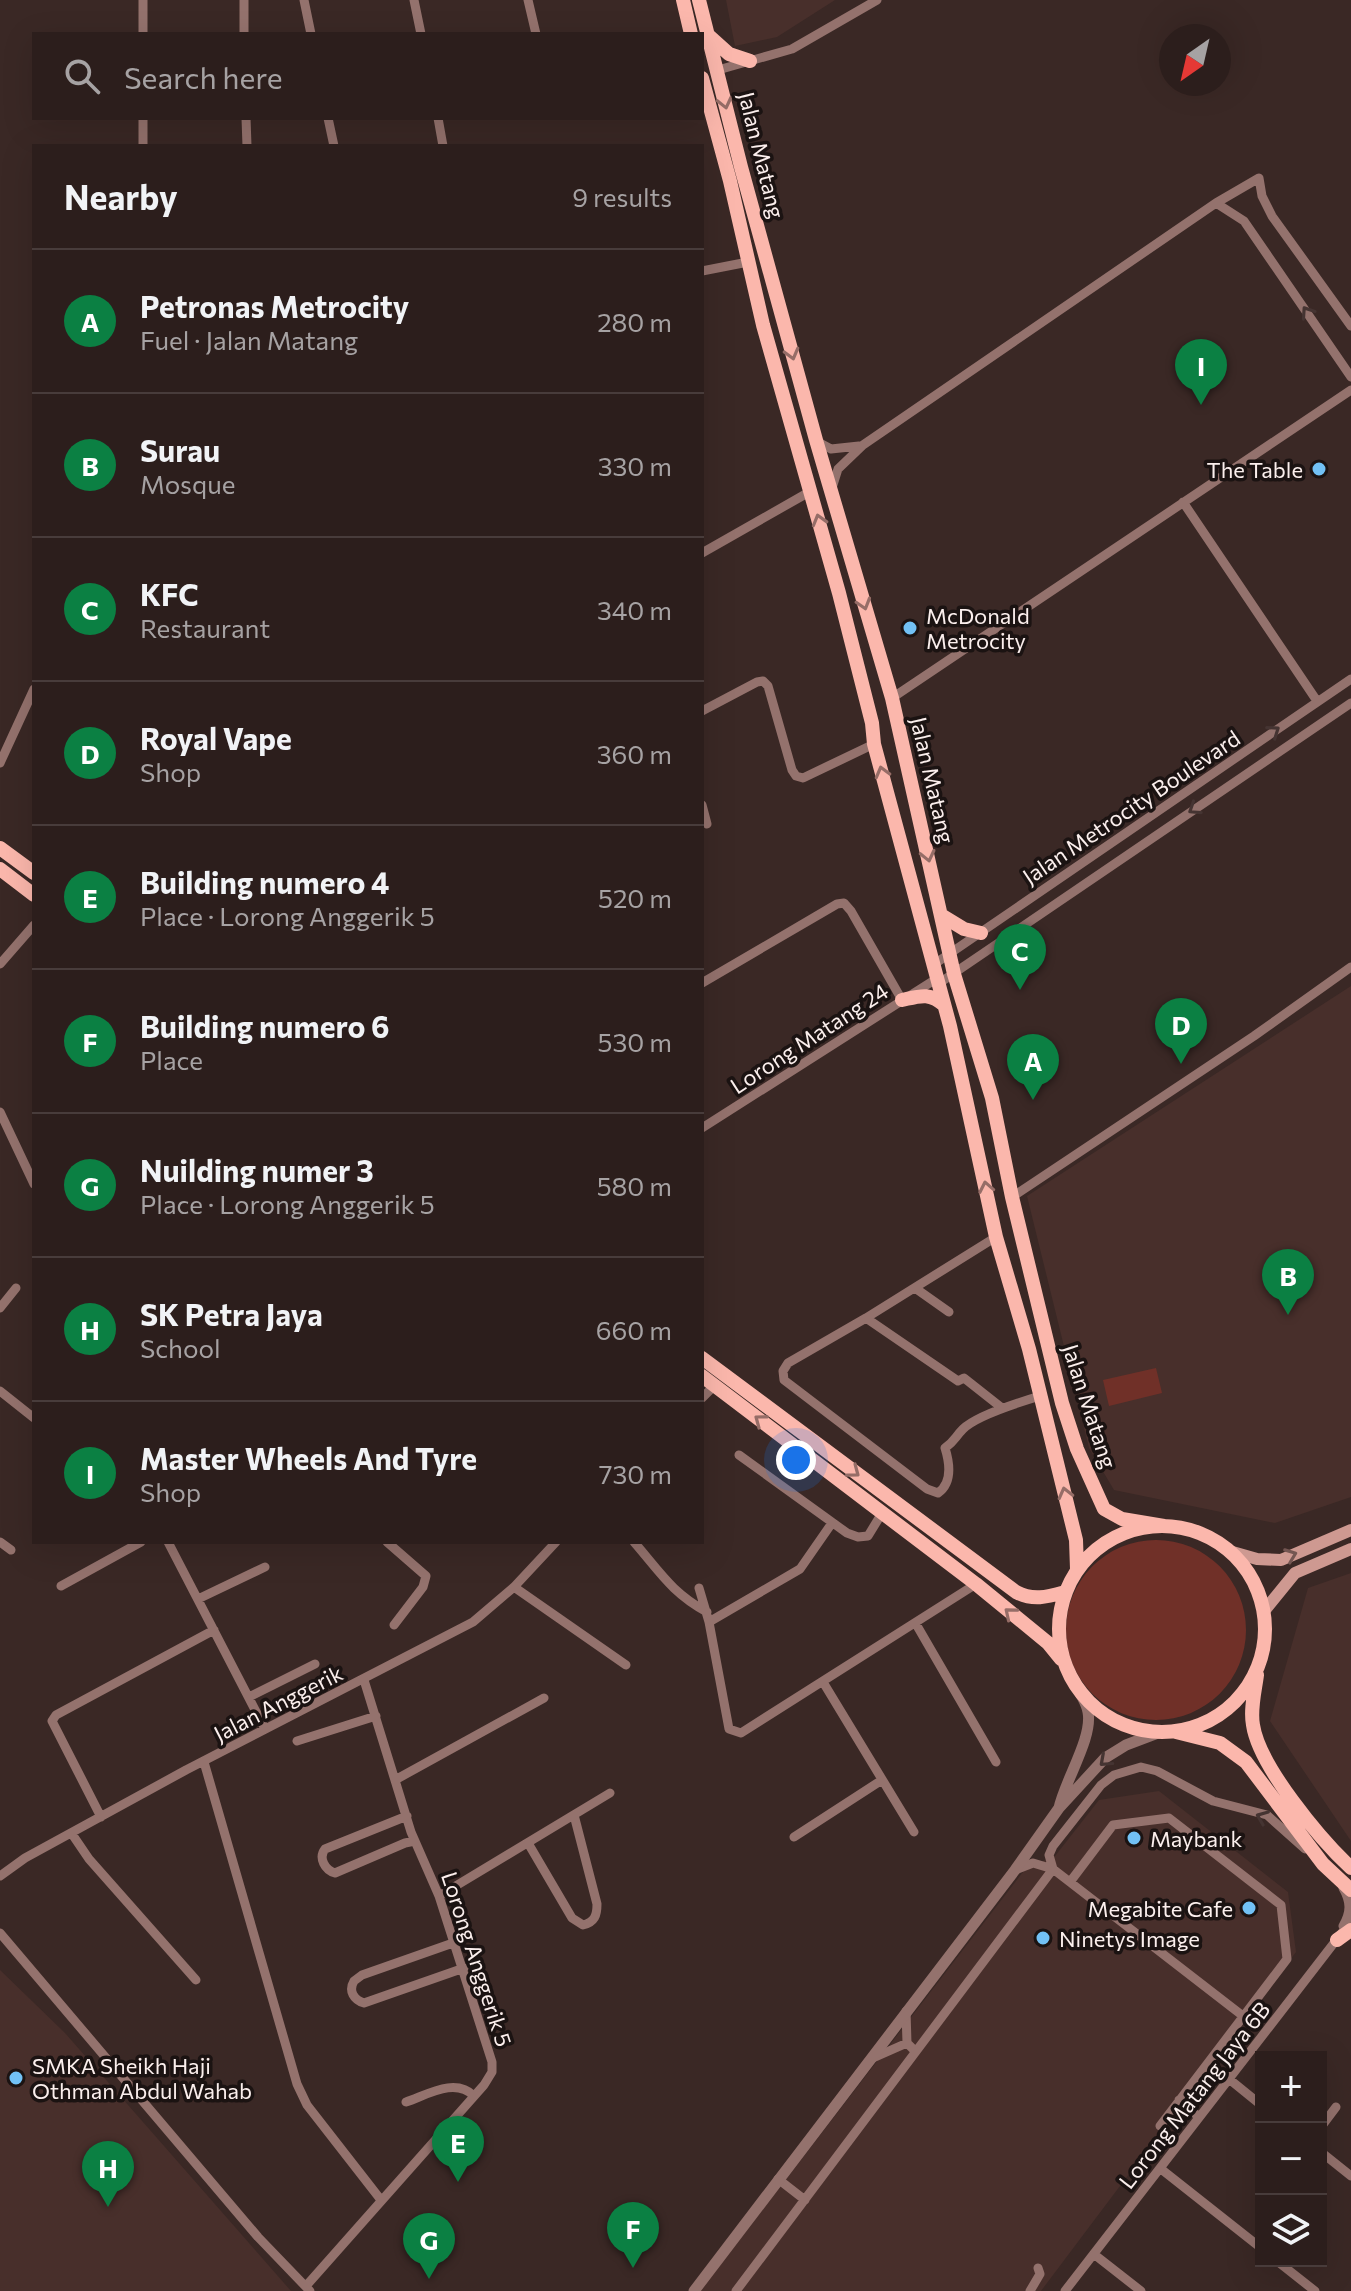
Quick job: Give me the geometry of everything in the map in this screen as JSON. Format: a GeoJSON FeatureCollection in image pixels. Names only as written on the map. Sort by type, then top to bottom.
{"type":"FeatureCollection","features":[{"type":"Feature","properties":{"kind":"main road"},"geometry":{"type":"LineString","coordinates":[[683,0],[691,32]]}},
{"type":"Feature","properties":{"kind":"main road","name":"Jalan Matang"},"geometry":{"type":"LineString","coordinates":[[699,0],[830,492],[892,698],[954,974],[992,1098],[1012,1197],[1062,1403],[1077,1449],[1104,1509],[1122,1519],[1164,1526]]}},
{"type":"Feature","properties":{"kind":"main road"},"geometry":{"type":"LineString","coordinates":[[709,36],[729,54],[750,61]]}},
{"type":"Feature","properties":{"kind":"main road"},"geometry":{"type":"LineString","coordinates":[[710,103],[706,78],[718,70]]}},
{"type":"Feature","properties":{"kind":"main road","name":"Jalan Matang"},"geometry":{"type":"LineString","coordinates":[[704,84],[773,363],[839,593],[874,744],[944,1005],[996,1237],[1029,1349],[1076,1540],[1077,1569]]}},
{"type":"Feature","properties":{"kind":"main road"},"geometry":{"type":"LineString","coordinates":[[0,848],[32,872]]}},
{"type":"Feature","properties":{"kind":"main road"},"geometry":{"type":"LineString","coordinates":[[0,869],[32,893]]}},
{"type":"Feature","properties":{"kind":"main road"},"geometry":{"type":"LineString","coordinates":[[941,915],[964,929],[981,933]]}},
{"type":"Feature","properties":{"kind":"main road"},"geometry":{"type":"LineString","coordinates":[[902,1000],[926,994],[944,1005]]}},
{"type":"Feature","properties":{"kind":"main road"},"geometry":{"type":"LineString","coordinates":[[704,1360],[1016,1592],[1036,1598],[1065,1592]]}},
{"type":"Feature","properties":{"kind":"main road"},"geometry":{"type":"LineString","coordinates":[[708,1381],[976,1584],[1048,1643],[1078,1688],[1095,1706],[1116,1720],[1139,1729],[1168,1731],[1220,1743],[1246,1762],[1323,1864],[1351,1890]]}},
{"type":"Feature","properties":{"kind":"main road"},"geometry":{"type":"LineString","coordinates":[[1066,1666],[1060,1645],[1059,1624],[1065,1592],[1077,1569],[1110,1539],[1131,1530],[1164,1526],[1199,1533],[1229,1551],[1257,1559],[1281,1560],[1351,1530]]}},
{"type":"Feature","properties":{"kind":"main road"},"geometry":{"type":"LineString","coordinates":[[1264,1611],[1295,1573],[1351,1549]]}},
{"type":"Feature","properties":{"kind":"main road"},"geometry":{"type":"LineString","coordinates":[[1229,1551],[1252,1578],[1264,1611],[1265,1634],[1252,1710],[1258,1745],[1295,1803],[1333,1851],[1351,1868]]}},
{"type":"Feature","properties":{"kind":"main road"},"geometry":{"type":"LineString","coordinates":[[1168,1731],[1202,1724],[1228,1708],[1249,1685],[1258,1667]]}},
{"type":"Feature","properties":{"kind":"main road"},"geometry":{"type":"LineString","coordinates":[[1295,1803],[1309,1832],[1351,1878]]}},
{"type":"Feature","properties":{"kind":"main road"},"geometry":{"type":"LineString","coordinates":[[1337,1940],[1351,1930]]}},
{"type":"Feature","properties":{"kind":"street"},"geometry":{"type":"LineString","coordinates":[[143,0],[143,32]]}},
{"type":"Feature","properties":{"kind":"street"},"geometry":{"type":"LineString","coordinates":[[244,0],[244,32]]}},
{"type":"Feature","properties":{"kind":"street"},"geometry":{"type":"LineString","coordinates":[[304,0],[311,32]]}},
{"type":"Feature","properties":{"kind":"street"},"geometry":{"type":"LineString","coordinates":[[414,0],[421,32]]}},
{"type":"Feature","properties":{"kind":"street"},"geometry":{"type":"LineString","coordinates":[[528,0],[536,32]]}},
{"type":"Feature","properties":{"kind":"street"},"geometry":{"type":"LineString","coordinates":[[718,70],[792,49],[877,0]]}},
{"type":"Feature","properties":{"kind":"street"},"geometry":{"type":"LineString","coordinates":[[143,120],[143,144]]}},
{"type":"Feature","properties":{"kind":"street"},"geometry":{"type":"LineString","coordinates":[[246,120],[247,144]]}},
{"type":"Feature","properties":{"kind":"street"},"geometry":{"type":"LineString","coordinates":[[328,120],[334,144]]}},
{"type":"Feature","properties":{"kind":"street"},"geometry":{"type":"LineString","coordinates":[[438,120],[443,144]]}},
{"type":"Feature","properties":{"kind":"street"},"geometry":{"type":"LineString","coordinates":[[830,492],[838,469],[863,445],[1216,203],[1259,178],[1262,196],[1272,216],[1351,326]]}},
{"type":"Feature","properties":{"kind":"street"},"geometry":{"type":"LineString","coordinates":[[1216,203],[1244,221],[1351,377]]}},
{"type":"Feature","properties":{"kind":"street"},"geometry":{"type":"LineString","coordinates":[[704,271],[748,262]]}},
{"type":"Feature","properties":{"kind":"street"},"geometry":{"type":"LineString","coordinates":[[892,698],[1351,390]]}},
{"type":"Feature","properties":{"kind":"street"},"geometry":{"type":"LineString","coordinates":[[816,440],[831,449],[863,445]]}},
{"type":"Feature","properties":{"kind":"street"},"geometry":{"type":"LineString","coordinates":[[704,552],[811,491]]}},
{"type":"Feature","properties":{"kind":"street"},"geometry":{"type":"LineString","coordinates":[[1183,502],[1317,701]]}},
{"type":"Feature","properties":{"kind":"street","name":"Jalan Metrocity Boulevard"},"geometry":{"type":"LineString","coordinates":[[935,976],[950,955],[1351,679]]}},
{"type":"Feature","properties":{"kind":"street"},"geometry":{"type":"LineString","coordinates":[[704,710],[763,681],[768,686],[792,770],[796,776],[803,778],[874,744]]}},
{"type":"Feature","properties":{"kind":"street"},"geometry":{"type":"LineString","coordinates":[[0,763],[32,693]]}},
{"type":"Feature","properties":{"kind":"street","name":"Jalan Metrocity Boulevard"},"geometry":{"type":"LineString","coordinates":[[935,976],[954,974],[1081,884],[1351,703]]}},
{"type":"Feature","properties":{"kind":"street"},"geometry":{"type":"LineString","coordinates":[[704,813],[707,824]]}},
{"type":"Feature","properties":{"kind":"street"},"geometry":{"type":"LineString","coordinates":[[1071,869],[1081,884]]}},
{"type":"Feature","properties":{"kind":"street"},"geometry":{"type":"LineString","coordinates":[[704,982],[837,904],[844,903],[902,1000]]}},
{"type":"Feature","properties":{"kind":"street"},"geometry":{"type":"LineString","coordinates":[[0,964],[32,927]]}},
{"type":"Feature","properties":{"kind":"street"},"geometry":{"type":"LineString","coordinates":[[1012,1197],[1216,1062],[1351,967]]}},
{"type":"Feature","properties":{"kind":"street","name":"Lorong Matang 24"},"geometry":{"type":"LineString","coordinates":[[704,1127],[935,976]]}},
{"type":"Feature","properties":{"kind":"street"},"geometry":{"type":"LineString","coordinates":[[0,1112],[32,1180]]}},
{"type":"Feature","properties":{"kind":"street"},"geometry":{"type":"LineString","coordinates":[[996,1237],[788,1363],[783,1371],[784,1380],[927,1489],[938,1493],[948,1480],[945,1448],[957,1440],[963,1429],[1002,1408],[1040,1396]]}},
{"type":"Feature","properties":{"kind":"street"},"geometry":{"type":"LineString","coordinates":[[0,1308],[16,1288]]}},
{"type":"Feature","properties":{"kind":"street"},"geometry":{"type":"LineString","coordinates":[[915,1288],[949,1312]]}},
{"type":"Feature","properties":{"kind":"street"},"geometry":{"type":"LineString","coordinates":[[866,1318],[958,1381],[964,1378],[1002,1408]]}},
{"type":"Feature","properties":{"kind":"street"},"geometry":{"type":"LineString","coordinates":[[0,1391],[32,1416]]}},
{"type":"Feature","properties":{"kind":"street"},"geometry":{"type":"LineString","coordinates":[[739,1455],[847,1533],[864,1538],[871,1533],[882,1513]]}},
{"type":"Feature","properties":{"kind":"street"},"geometry":{"type":"LineString","coordinates":[[708,1617],[800,1569],[832,1523]]}},
{"type":"Feature","properties":{"kind":"street"},"geometry":{"type":"LineString","coordinates":[[0,1542],[11,1550]]}},
{"type":"Feature","properties":{"kind":"street"},"geometry":{"type":"LineString","coordinates":[[61,1586],[137,1544]]}},
{"type":"Feature","properties":{"kind":"street"},"geometry":{"type":"LineString","coordinates":[[169,1544],[265,1729]]}},
{"type":"Feature","properties":{"kind":"street"},"geometry":{"type":"LineString","coordinates":[[389,1544],[426,1576],[427,1581],[394,1625]]}},
{"type":"Feature","properties":{"kind":"street","name":"Jalan Anggerik"},"geometry":{"type":"LineString","coordinates":[[0,1876],[25,1858],[101,1817],[473,1622],[514,1587],[554,1544]]}},
{"type":"Feature","properties":{"kind":"street"},"geometry":{"type":"LineString","coordinates":[[636,1544],[668,1585],[708,1617]]}},
{"type":"Feature","properties":{"kind":"street"},"geometry":{"type":"LineString","coordinates":[[198,1599],[265,1567]]}},
{"type":"Feature","properties":{"kind":"street"},"geometry":{"type":"LineString","coordinates":[[699,1588],[708,1617],[729,1729],[741,1733],[976,1584]]}},
{"type":"Feature","properties":{"kind":"street"},"geometry":{"type":"LineString","coordinates":[[514,1587],[626,1665]]}},
{"type":"Feature","properties":{"kind":"street"},"geometry":{"type":"LineString","coordinates":[[916,1624],[996,1762]]}},
{"type":"Feature","properties":{"kind":"street"},"geometry":{"type":"LineString","coordinates":[[101,1817],[52,1721],[56,1715],[214,1630]]}},
{"type":"Feature","properties":{"kind":"street"},"geometry":{"type":"LineString","coordinates":[[249,1697],[315,1664]]}},
{"type":"Feature","properties":{"kind":"street","name":"Lorong Anggerik 5"},"geometry":{"type":"LineString","coordinates":[[308,2289],[492,2072],[492,2062],[464,1968],[439,1896],[415,1841],[364,1680]]}},
{"type":"Feature","properties":{"kind":"street"},"geometry":{"type":"LineString","coordinates":[[823,1682],[914,1832]]}},
{"type":"Feature","properties":{"kind":"street"},"geometry":{"type":"LineString","coordinates":[[1059,1808],[1087,1729],[1088,1711],[1078,1688]]}},
{"type":"Feature","properties":{"kind":"street"},"geometry":{"type":"LineString","coordinates":[[395,1780],[544,1698]]}},
{"type":"Feature","properties":{"kind":"street"},"geometry":{"type":"LineString","coordinates":[[297,1741],[376,1716]]}},
{"type":"Feature","properties":{"kind":"street"},"geometry":{"type":"LineString","coordinates":[[694,2291],[1059,1808],[1105,1758],[1126,1745],[1168,1731]]}},
{"type":"Feature","properties":{"kind":"street"},"geometry":{"type":"LineString","coordinates":[[204,1762],[297,2084],[307,2105],[381,2200]]}},
{"type":"Feature","properties":{"kind":"street"},"geometry":{"type":"LineString","coordinates":[[1053,1869],[1049,1855],[1053,1846],[1091,1794],[1114,1775],[1141,1767],[1157,1771],[1213,1801],[1267,1815],[1323,1864]]}},
{"type":"Feature","properties":{"kind":"street"},"geometry":{"type":"LineString","coordinates":[[794,1837],[882,1780]]}},
{"type":"Feature","properties":{"kind":"street"},"geometry":{"type":"LineString","coordinates":[[439,1896],[610,1793]]}},
{"type":"Feature","properties":{"kind":"street"},"geometry":{"type":"LineString","coordinates":[[528,1843],[572,1918],[583,1925],[591,1922],[596,1915],[597,1904],[574,1815]]}},
{"type":"Feature","properties":{"kind":"street"},"geometry":{"type":"LineString","coordinates":[[407,1816],[325,1849],[323,1860],[329,1871],[335,1873],[415,1841]]}},
{"type":"Feature","properties":{"kind":"street"},"geometry":{"type":"LineString","coordinates":[[1070,1882],[1113,1825],[1169,1818],[1281,1905],[1287,1959],[1160,2126]]}},
{"type":"Feature","properties":{"kind":"street"},"geometry":{"type":"LineString","coordinates":[[72,1834],[89,1859],[196,1980]]}},
{"type":"Feature","properties":{"kind":"street"},"geometry":{"type":"LineString","coordinates":[[1015,1870],[1033,1863],[1053,1869],[1243,2016]]}},
{"type":"Feature","properties":{"kind":"street"},"geometry":{"type":"LineString","coordinates":[[736,2291],[1053,1869]]}},
{"type":"Feature","properties":{"kind":"street"},"geometry":{"type":"LineString","coordinates":[[1335,1876],[1349,1897],[1350,1910],[1337,1940]]}},
{"type":"Feature","properties":{"kind":"street","name":"Lorong Matang Jaya 6B"},"geometry":{"type":"LineString","coordinates":[[1065,2291],[1351,1921]]}},
{"type":"Feature","properties":{"kind":"street"},"geometry":{"type":"LineString","coordinates":[[0,1933],[258,2237],[308,2289]]}},
{"type":"Feature","properties":{"kind":"street"},"geometry":{"type":"LineString","coordinates":[[453,1943],[356,1978],[352,1984],[353,1994],[356,2000],[368,2002],[464,1968]]}},
{"type":"Feature","properties":{"kind":"street"},"geometry":{"type":"LineString","coordinates":[[906,2011],[907,2043],[915,2051]]}},
{"type":"Feature","properties":{"kind":"street"},"geometry":{"type":"LineString","coordinates":[[870,2059],[907,2043]]}},
{"type":"Feature","properties":{"kind":"street"},"geometry":{"type":"LineString","coordinates":[[1229,2079],[1255,2100]]}},
{"type":"Feature","properties":{"kind":"street"},"geometry":{"type":"LineString","coordinates":[[406,2102],[454,2085],[466,2088],[474,2096]]}},
{"type":"Feature","properties":{"kind":"street"},"geometry":{"type":"LineString","coordinates":[[1179,2100],[1199,2117]]}},
{"type":"Feature","properties":{"kind":"street"},"geometry":{"type":"LineString","coordinates":[[1324,2123],[1336,2107]]}},
{"type":"Feature","properties":{"kind":"street"},"geometry":{"type":"LineString","coordinates":[[1327,2157],[1351,2176]]}},
{"type":"Feature","properties":{"kind":"street"},"geometry":{"type":"LineString","coordinates":[[1161,2169],[1255,2243]]}},
{"type":"Feature","properties":{"kind":"street"},"geometry":{"type":"LineString","coordinates":[[778,2179],[805,2200]]}},
{"type":"Feature","properties":{"kind":"street"},"geometry":{"type":"LineString","coordinates":[[1095,2255],[1141,2291]]}},
{"type":"Feature","properties":{"kind":"street"},"geometry":{"type":"LineString","coordinates":[[1285,2267],[1315,2291]]}},
{"type":"Feature","properties":{"kind":"street"},"geometry":{"type":"LineString","coordinates":[[1030,2291],[1040,2274],[1038,2268]]}},
{"type":"Feature","properties":{"kind":"shaded area"},"geometry":{"type":"Polygon","coordinates":[[[726,0],[835,0],[777,37],[735,46],[726,0]]]}},
{"type":"Feature","properties":{"kind":"shaded area"},"geometry":{"type":"Polygon","coordinates":[[[1351,986],[1351,1497],[1275,1523],[1114,1490],[1089,1448],[1027,1196],[1351,986]]]}},
{"type":"Feature","properties":{"kind":"shaded area"},"geometry":{"type":"Polygon","coordinates":[[[1156,1368],[1162,1393],[1109,1406],[1103,1380],[1156,1368]]]}},
{"type":"Feature","properties":{"kind":"shaded area"},"geometry":{"type":"Polygon","coordinates":[[[1156,1540],[1174,1541],[1191,1547],[1220,1566],[1239,1595],[1245,1612],[1245,1648],[1239,1665],[1220,1694],[1191,1713],[1174,1719],[1156,1720],[1138,1719],[1121,1713],[1092,1694],[1073,1665],[1067,1648],[1066,1630],[1067,1612],[1073,1595],[1092,1566],[1121,1547],[1138,1541],[1156,1540]]]}},
{"type":"Feature","properties":{"kind":"shaded area"},"geometry":{"type":"Polygon","coordinates":[[[1351,1573],[1351,1841],[1270,1721],[1308,1588],[1351,1573]]]}},
{"type":"Feature","properties":{"kind":"shaded area"},"geometry":{"type":"Polygon","coordinates":[[[1159,1791],[1288,1892],[1296,1952],[1041,2291],[700,2291],[1026,1868],[1055,1856],[1099,1800],[1159,1791]]]}},
{"type":"Feature","properties":{"kind":"shaded area"},"geometry":{"type":"Polygon","coordinates":[[[0,1970],[65,2033],[291,2291],[0,2291],[0,1970]]]}},
{"type":"Feature","properties":{"kind":"place","name":"Master Wheels And Tyre"},"geometry":{"type":"Point","coordinates":[1201,405]}},
{"type":"Feature","properties":{"kind":"place","name":"The Table"},"geometry":{"type":"Point","coordinates":[1319,469]}},
{"type":"Feature","properties":{"kind":"place","name":"McDonald Metrocity"},"geometry":{"type":"Point","coordinates":[910,628]}},
{"type":"Feature","properties":{"kind":"place","name":"KFC"},"geometry":{"type":"Point","coordinates":[1020,990]}},
{"type":"Feature","properties":{"kind":"place","name":"Royal Vape"},"geometry":{"type":"Point","coordinates":[1181,1064]}},
{"type":"Feature","properties":{"kind":"place","name":"Petronas Metrocity"},"geometry":{"type":"Point","coordinates":[1033,1100]}},
{"type":"Feature","properties":{"kind":"place","name":"Surau"},"geometry":{"type":"Point","coordinates":[1288,1315]}},
{"type":"Feature","properties":{"kind":"place","name":"Maybank"},"geometry":{"type":"Point","coordinates":[1134,1838]}},
{"type":"Feature","properties":{"kind":"place","name":"Megabite Cafe"},"geometry":{"type":"Point","coordinates":[1249,1908]}},
{"type":"Feature","properties":{"kind":"place","name":"Ninetys Image"},"geometry":{"type":"Point","coordinates":[1043,1938]}},
{"type":"Feature","properties":{"kind":"place","name":"SMKA Sheikh Haji Othman Abdul Wahab"},"geometry":{"type":"Point","coordinates":[16,2078]}},
{"type":"Feature","properties":{"kind":"place","name":"Building numero 4"},"geometry":{"type":"Point","coordinates":[458,2182]}},
{"type":"Feature","properties":{"kind":"place","name":"SK Petra Jaya"},"geometry":{"type":"Point","coordinates":[108,2207]}},
{"type":"Feature","properties":{"kind":"place","name":"Building numero 6"},"geometry":{"type":"Point","coordinates":[633,2268]}},
{"type":"Feature","properties":{"kind":"place","name":"Nuilding numer 3"},"geometry":{"type":"Point","coordinates":[429,2279]}}]}
